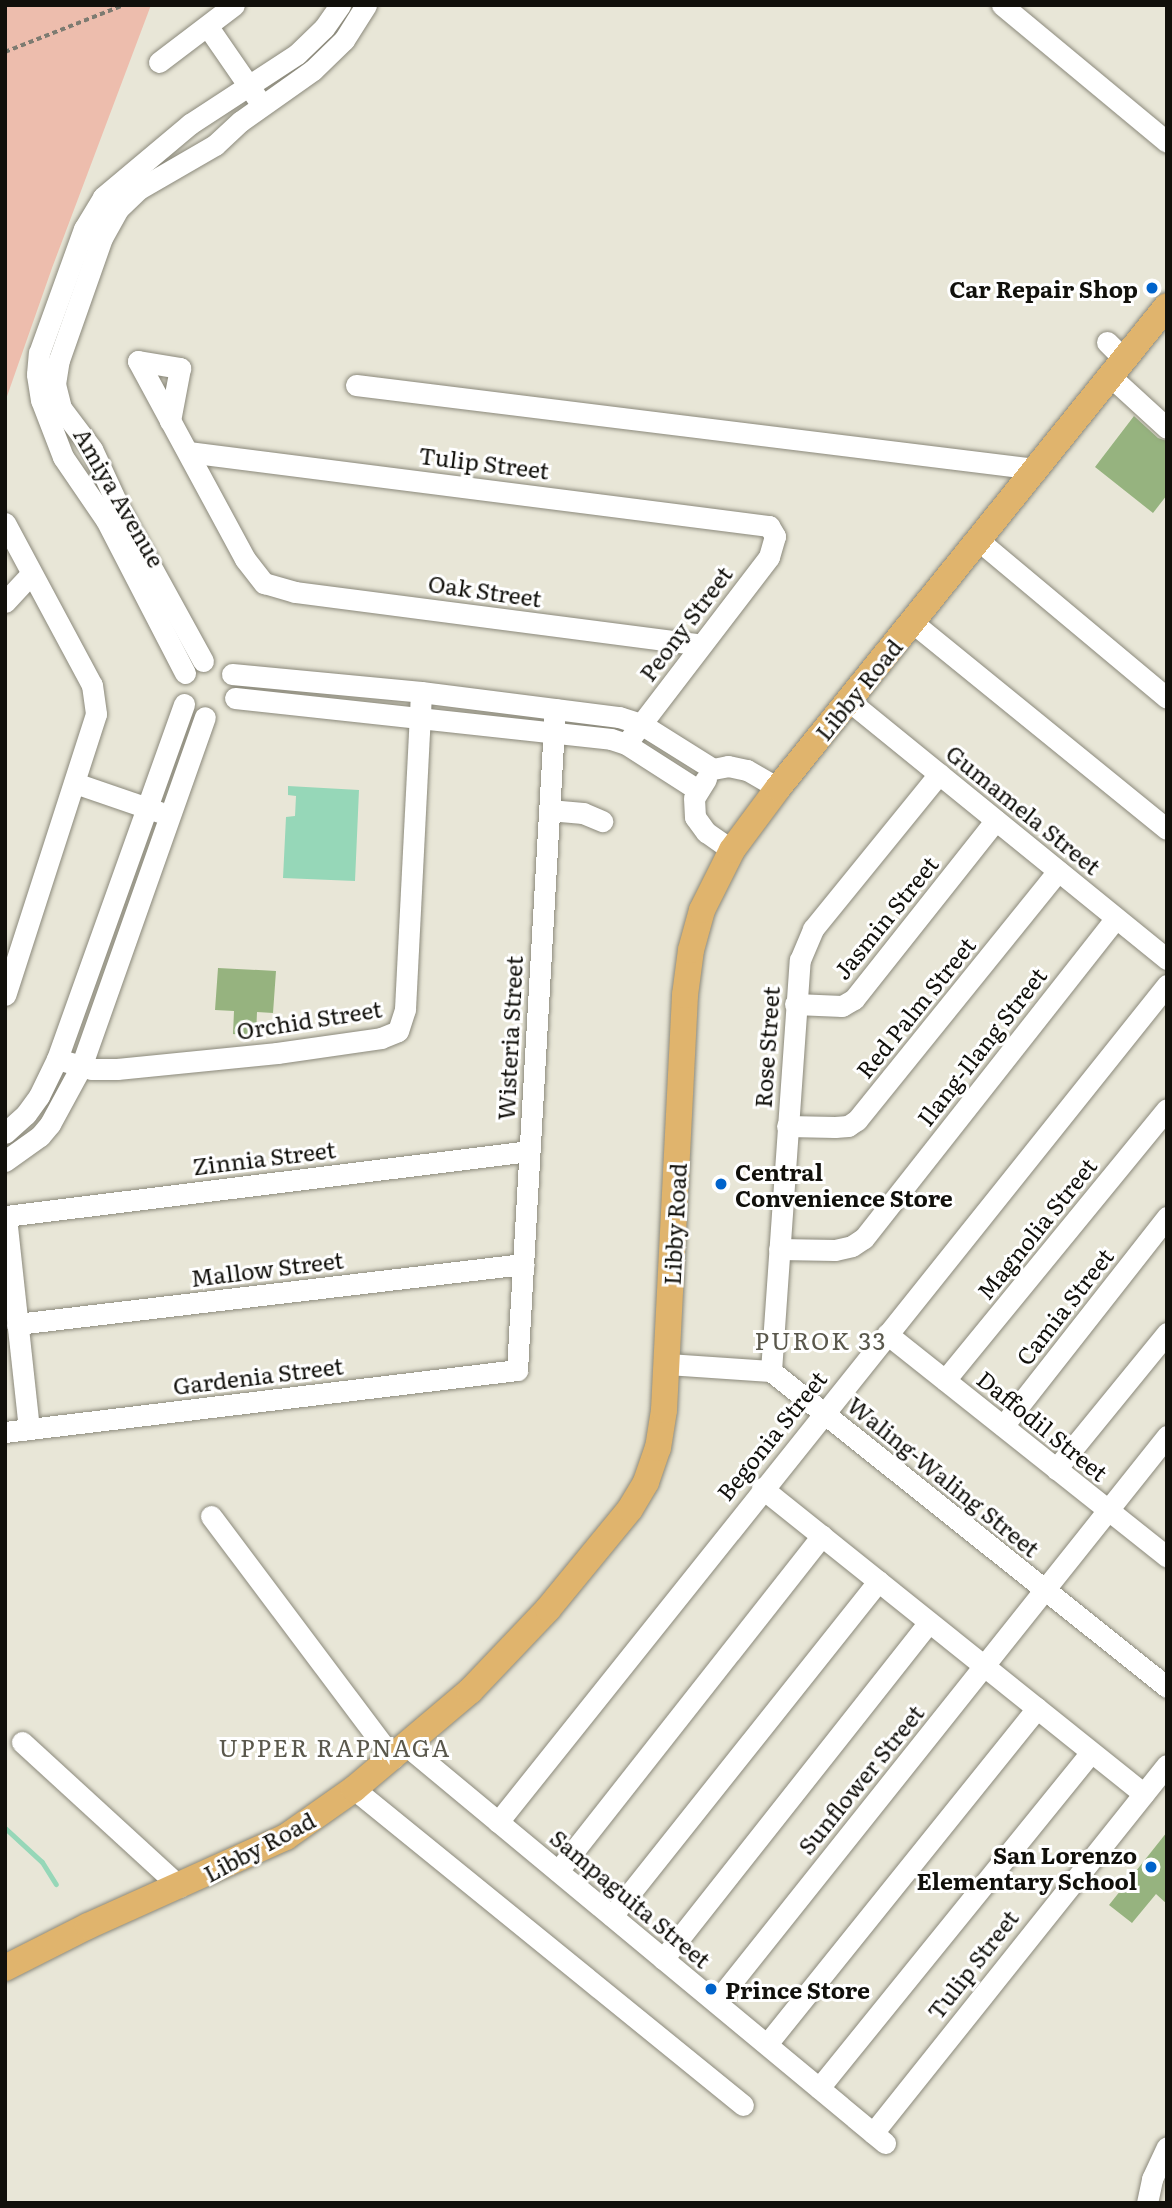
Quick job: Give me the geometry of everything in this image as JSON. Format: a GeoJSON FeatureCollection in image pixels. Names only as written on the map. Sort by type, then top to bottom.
{"type":"FeatureCollection","features":[{"type":"Feature","properties":{"kind":"main road","name":"Libby Road"},"geometry":{"type":"LineString","coordinates":[[5,1968],[88,1926],[180,1887],[286,1837],[354,1789],[470,1691],[548,1609],[629,1509],[646,1482],[658,1448],[667,1364],[685,995],[691,950],[702,910],[732,850],[778,788],[1035,469],[1114,359],[1167,306]]}},
{"type":"Feature","properties":{"kind":"street"},"geometry":{"type":"LineString","coordinates":[[159,62],[234,5]]}},
{"type":"Feature","properties":{"kind":"street","name":"Amiya Avenue"},"geometry":{"type":"LineString","coordinates":[[134,182],[190,124],[249,87],[312,41],[340,5]]}},
{"type":"Feature","properties":{"kind":"street","name":"Amiya Avenue"},"geometry":{"type":"LineString","coordinates":[[185,673],[108,505],[92,449],[47,385],[39,353],[84,229],[103,197],[200,156],[328,56],[357,21],[366,5]]}},
{"type":"Feature","properties":{"kind":"street"},"geometry":{"type":"LineString","coordinates":[[1002,5],[1167,142]]}},
{"type":"Feature","properties":{"kind":"street"},"geometry":{"type":"LineString","coordinates":[[208,27],[262,105]]}},
{"type":"Feature","properties":{"kind":"street"},"geometry":{"type":"LineString","coordinates":[[1114,359],[1167,428]]}},
{"type":"Feature","properties":{"kind":"street","name":"Amiya Avenue"},"geometry":{"type":"LineString","coordinates":[[47,385],[44,413],[63,457],[108,505],[203,661]]}},
{"type":"Feature","properties":{"kind":"street"},"geometry":{"type":"LineString","coordinates":[[356,385],[1035,469]]}},
{"type":"Feature","properties":{"kind":"street"},"geometry":{"type":"LineString","coordinates":[[170,421],[188,452]]}},
{"type":"Feature","properties":{"kind":"street","name":"Tulip Street"},"geometry":{"type":"LineString","coordinates":[[188,452],[757,522],[773,530]]}},
{"type":"Feature","properties":{"kind":"street","name":"Oak Street"},"geometry":{"type":"LineString","coordinates":[[188,452],[245,559],[264,583],[295,592],[701,645]]}},
{"type":"Feature","properties":{"kind":"street"},"geometry":{"type":"LineString","coordinates":[[5,523],[19,559],[85,670],[95,700],[92,730],[5,995]]}},
{"type":"Feature","properties":{"kind":"street","name":"Peony Street"},"geometry":{"type":"LineString","coordinates":[[626,744],[769,556],[775,542],[773,530]]}},
{"type":"Feature","properties":{"kind":"street"},"geometry":{"type":"LineString","coordinates":[[978,540],[1167,698]]}},
{"type":"Feature","properties":{"kind":"street"},"geometry":{"type":"LineString","coordinates":[[5,602],[19,559]]}},
{"type":"Feature","properties":{"kind":"street"},"geometry":{"type":"LineString","coordinates":[[912,622],[1167,829]]}},
{"type":"Feature","properties":{"kind":"street"},"geometry":{"type":"LineString","coordinates":[[203,661],[219,663],[232,674],[236,685],[235,698],[220,715],[205,717],[193,713],[184,704],[180,691],[185,673],[203,661]]}},
{"type":"Feature","properties":{"kind":"street"},"geometry":{"type":"LineString","coordinates":[[232,674],[421,692],[619,717],[641,724],[713,769],[738,768],[778,788]]}},
{"type":"Feature","properties":{"kind":"street","name":"Orchid Street"},"geometry":{"type":"LineString","coordinates":[[57,1059],[81,1067],[104,1070],[207,1062],[403,1035],[421,692]]}},
{"type":"Feature","properties":{"kind":"street"},"geometry":{"type":"LineString","coordinates":[[235,698],[554,732],[626,744],[698,790]]}},
{"type":"Feature","properties":{"kind":"street","name":"Gumamela Street"},"geometry":{"type":"LineString","coordinates":[[848,700],[1167,959]]}},
{"type":"Feature","properties":{"kind":"street"},"geometry":{"type":"LineString","coordinates":[[5,1133],[26,1114],[39,1096],[57,1059],[184,704]]}},
{"type":"Feature","properties":{"kind":"street","name":"Wisteria Street"},"geometry":{"type":"LineString","coordinates":[[517,1370],[555,709]]}},
{"type":"Feature","properties":{"kind":"street"},"geometry":{"type":"LineString","coordinates":[[5,1161],[45,1130],[60,1109],[81,1067],[205,717]]}},
{"type":"Feature","properties":{"kind":"street"},"geometry":{"type":"LineString","coordinates":[[713,769],[698,790],[693,808],[699,825],[732,850]]}},
{"type":"Feature","properties":{"kind":"street","name":"Rose Street"},"geometry":{"type":"LineString","coordinates":[[771,1371],[800,960],[813,929],[939,774]]}},
{"type":"Feature","properties":{"kind":"street"},"geometry":{"type":"LineString","coordinates":[[75,783],[170,816]]}},
{"type":"Feature","properties":{"kind":"street"},"geometry":{"type":"LineString","coordinates":[[549,810],[583,813],[602,821]]}},
{"type":"Feature","properties":{"kind":"street","name":"Jasmin Street"},"geometry":{"type":"LineString","coordinates":[[795,1004],[842,1006],[854,999],[996,820]]}},
{"type":"Feature","properties":{"kind":"street","name":"Red Palm Street"},"geometry":{"type":"LineString","coordinates":[[787,1126],[835,1128],[848,1126],[857,1120],[1058,871]]}},
{"type":"Feature","properties":{"kind":"street","name":"Ilang-Ilang Street"},"geometry":{"type":"LineString","coordinates":[[779,1249],[835,1250],[852,1246],[864,1238],[1116,918]]}},
{"type":"Feature","properties":{"kind":"street","name":"Begonia Street"},"geometry":{"type":"LineString","coordinates":[[498,1822],[822,1412],[1167,985]]}},
{"type":"Feature","properties":{"kind":"street","name":"Magnolia Street"},"geometry":{"type":"LineString","coordinates":[[945,1380],[1167,1109]]}},
{"type":"Feature","properties":{"kind":"street","name":"Zinnia Street"},"geometry":{"type":"LineString","coordinates":[[6,1216],[529,1151]]}},
{"type":"Feature","properties":{"kind":"street"},"geometry":{"type":"LineString","coordinates":[[6,1216],[29,1429]]}},
{"type":"Feature","properties":{"kind":"street","name":"Camia Street"},"geometry":{"type":"LineString","coordinates":[[1003,1426],[1167,1217]]}},
{"type":"Feature","properties":{"kind":"street","name":"Mallow Street"},"geometry":{"type":"LineString","coordinates":[[18,1324],[523,1265]]}},
{"type":"Feature","properties":{"kind":"street"},"geometry":{"type":"LineString","coordinates":[[1056,1469],[1167,1333]]}},
{"type":"Feature","properties":{"kind":"street","name":"Daffodil Street"},"geometry":{"type":"LineString","coordinates":[[887,1334],[1108,1510],[1164,1550]]}},
{"type":"Feature","properties":{"kind":"street"},"geometry":{"type":"LineString","coordinates":[[667,1364],[771,1371]]}},
{"type":"Feature","properties":{"kind":"street","name":"Gardenia Street"},"geometry":{"type":"LineString","coordinates":[[5,1432],[517,1370]]}},
{"type":"Feature","properties":{"kind":"street","name":"Waling-Waling Street"},"geometry":{"type":"LineString","coordinates":[[771,1371],[1167,1687]]}},
{"type":"Feature","properties":{"kind":"street","name":"Sunflower Street"},"geometry":{"type":"LineString","coordinates":[[716,2002],[1167,1436]]}},
{"type":"Feature","properties":{"kind":"street"},"geometry":{"type":"LineString","coordinates":[[762,1488],[1144,1794]]}},
{"type":"Feature","properties":{"kind":"street","name":"Sampaguita Street"},"geometry":{"type":"LineString","coordinates":[[211,1516],[401,1752],[498,1822],[879,2138]]}},
{"type":"Feature","properties":{"kind":"street"},"geometry":{"type":"LineString","coordinates":[[558,1871],[822,1536]]}},
{"type":"Feature","properties":{"kind":"street"},"geometry":{"type":"LineString","coordinates":[[612,1916],[878,1581]]}},
{"type":"Feature","properties":{"kind":"street"},"geometry":{"type":"LineString","coordinates":[[663,1959],[929,1622]]}},
{"type":"Feature","properties":{"kind":"street"},"geometry":{"type":"LineString","coordinates":[[767,2044],[1037,1708]]}},
{"type":"Feature","properties":{"kind":"street"},"geometry":{"type":"LineString","coordinates":[[22,1742],[180,1887]]}},
{"type":"Feature","properties":{"kind":"street"},"geometry":{"type":"LineString","coordinates":[[818,2088],[1091,1752]]}},
{"type":"Feature","properties":{"kind":"street","name":"Tulip Street"},"geometry":{"type":"LineString","coordinates":[[879,2138],[1167,1765]]}},
{"type":"Feature","properties":{"kind":"street"},"geometry":{"type":"LineString","coordinates":[[354,1789],[743,2105]]}},
{"type":"Feature","properties":{"kind":"street"},"geometry":{"type":"LineString","coordinates":[[1147,2203],[1152,2179],[1167,2147]]}},
{"type":"Feature","properties":{"kind":"path"},"geometry":{"type":"LineString","coordinates":[[5,52],[124,5]]}},
{"type":"Feature","properties":{"kind":"shaded area"},"geometry":{"type":"Polygon","coordinates":[[[5,5],[151,5],[52,268],[5,402],[5,5]]]}},
{"type":"Feature","properties":{"kind":"shaded area"},"geometry":{"type":"Polygon","coordinates":[[[288,786],[359,790],[355,881],[283,878],[286,817],[295,816],[296,796],[288,795],[288,786]]]}},
{"type":"Feature","properties":{"kind":"building"},"geometry":{"type":"Polygon","coordinates":[[[1134,416],[1158,438],[1167,441],[1167,495],[1153,513],[1095,467],[1134,416]]]}},
{"type":"Feature","properties":{"kind":"building"},"geometry":{"type":"Polygon","coordinates":[[[218,968],[276,971],[273,1013],[257,1012],[256,1036],[233,1034],[234,1011],[215,1010],[218,968]]]}},
{"type":"Feature","properties":{"kind":"building"},"geometry":{"type":"Polygon","coordinates":[[[1167,1832],[1167,1904],[1156,1894],[1132,1923],[1109,1905],[1167,1832]]]}},
{"type":"Feature","properties":{"kind":"waterway"},"geometry":{"type":"LineString","coordinates":[[5,1828],[42,1862],[56,1884]]}},
{"type":"Feature","properties":{"kind":"place","name":"Car Repair Shop"},"geometry":{"type":"Point","coordinates":[1152,288]}},
{"type":"Feature","properties":{"kind":"place","name":"Central Convenience Store"},"geometry":{"type":"Point","coordinates":[721,1184]}},
{"type":"Feature","properties":{"kind":"place","name":"San Lorenzo Elementary School"},"geometry":{"type":"Point","coordinates":[1151,1867]}},
{"type":"Feature","properties":{"kind":"place","name":"Prince Store"},"geometry":{"type":"Point","coordinates":[711,1989]}},
{"type":"Feature","properties":{"kind":"district","name":"PUROK 33"},"geometry":{"type":"Point","coordinates":[821,1340]}},
{"type":"Feature","properties":{"kind":"district","name":"UPPER RAPNAGA"},"geometry":{"type":"Point","coordinates":[335,1747]}}]}
